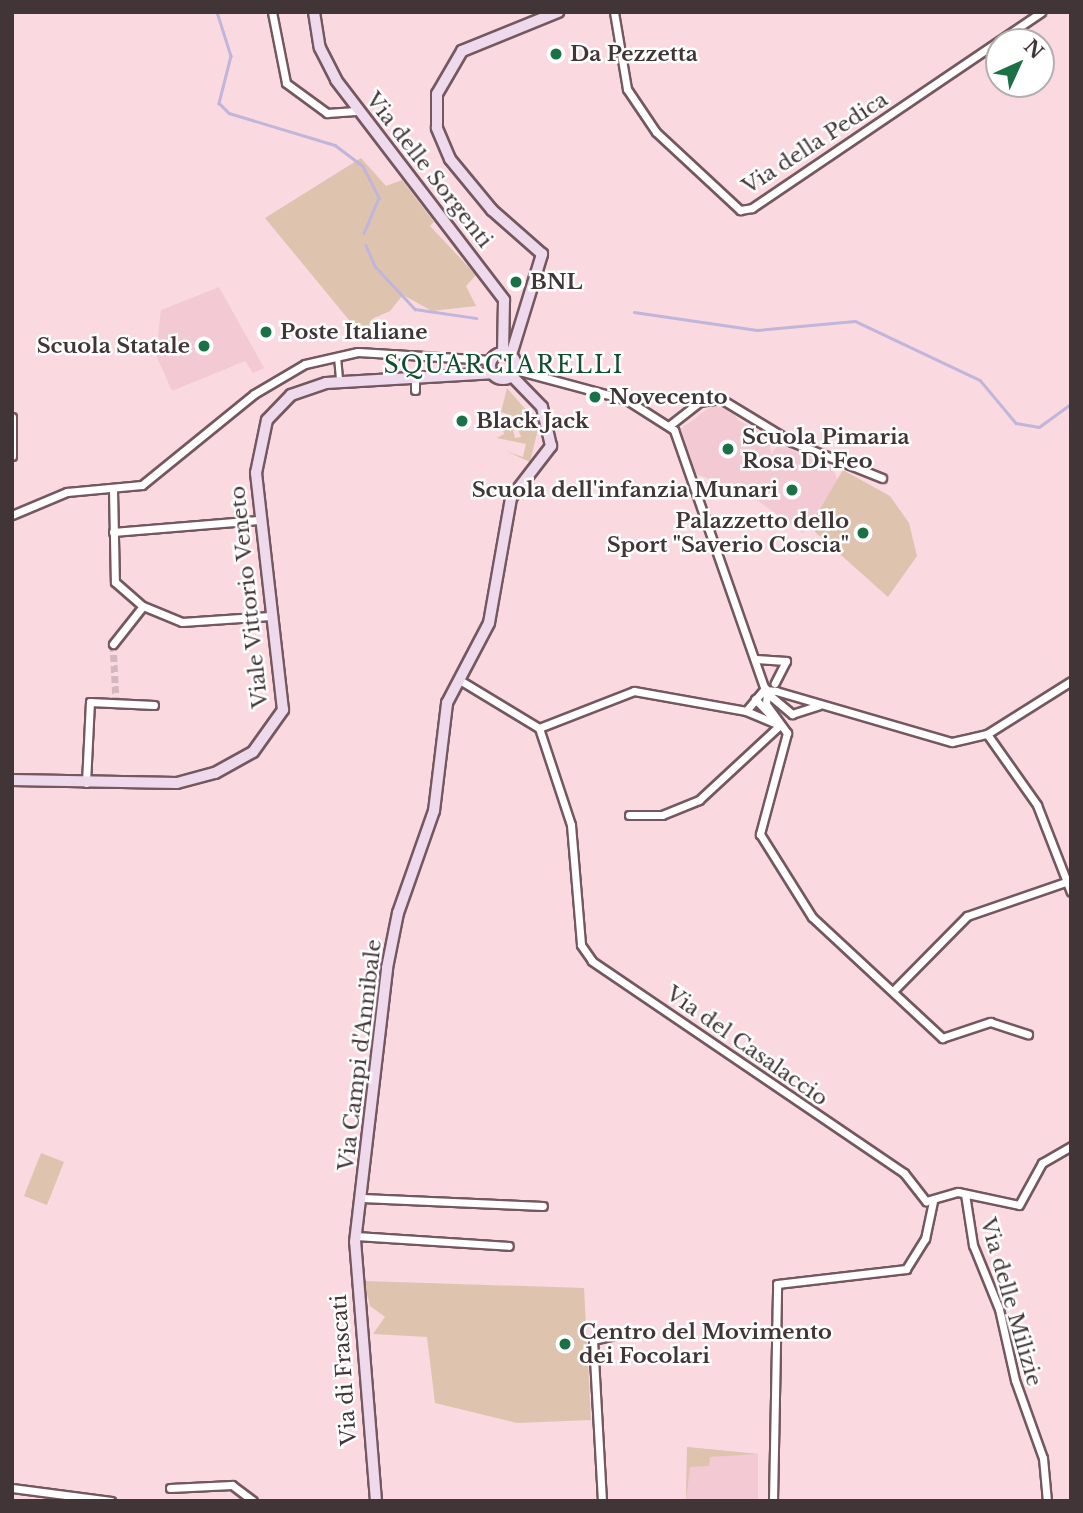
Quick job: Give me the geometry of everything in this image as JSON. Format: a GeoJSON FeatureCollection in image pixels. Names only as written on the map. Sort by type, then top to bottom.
{"type":"FeatureCollection","features":[{"type":"Feature","properties":{"kind":"main road","name":"Via delle Sorgenti"},"geometry":{"type":"LineString","coordinates":[[314,12],[325,61],[359,111],[504,300],[507,354],[514,373]]}},
{"type":"Feature","properties":{"kind":"main road"},"geometry":{"type":"LineString","coordinates":[[492,373],[491,360],[507,354],[542,254],[489,207],[443,146],[435,106],[448,66],[475,44],[558,12]]}},
{"type":"Feature","properties":{"kind":"main road","name":"Viale Vittorio Veneto"},"geometry":{"type":"LineString","coordinates":[[12,780],[86,783],[186,782],[253,752],[283,710],[259,520],[257,448],[267,420],[291,395],[339,381],[492,373],[501,379],[514,373]]}},
{"type":"Feature","properties":{"kind":"main road","name":"Via Campi d'Annibale"},"geometry":{"type":"LineString","coordinates":[[362,1198],[390,950],[432,817],[443,719],[458,679],[490,619],[512,498],[551,446],[542,407],[514,373]]}},
{"type":"Feature","properties":{"kind":"main road","name":"Via di Frascati"},"geometry":{"type":"LineString","coordinates":[[362,1198],[356,1236],[376,1501]]}},
{"type":"Feature","properties":{"kind":"street"},"geometry":{"type":"LineString","coordinates":[[272,12],[286,83],[327,113],[359,111]]}},
{"type":"Feature","properties":{"kind":"street","name":"Via della Pedica"},"geometry":{"type":"LineString","coordinates":[[614,12],[627,89],[656,132],[740,210],[752,208],[1041,12]]}},
{"type":"Feature","properties":{"kind":"street"},"geometry":{"type":"LineString","coordinates":[[12,515],[67,492],[113,490],[142,485],[254,394],[305,364],[337,356],[491,360]]}},
{"type":"Feature","properties":{"kind":"street"},"geometry":{"type":"LineString","coordinates":[[337,356],[339,381]]}},
{"type":"Feature","properties":{"kind":"street"},"geometry":{"type":"LineString","coordinates":[[514,373],[619,397],[670,425],[682,444],[773,701],[792,714],[818,708]]}},
{"type":"Feature","properties":{"kind":"street"},"geometry":{"type":"LineString","coordinates":[[415,375],[415,390]]}},
{"type":"Feature","properties":{"kind":"street"},"geometry":{"type":"LineString","coordinates":[[670,425],[699,402],[720,399],[792,442],[882,478]]}},
{"type":"Feature","properties":{"kind":"street"},"geometry":{"type":"LineString","coordinates":[[12,417],[17,438],[12,456]]}},
{"type":"Feature","properties":{"kind":"street"},"geometry":{"type":"LineString","coordinates":[[113,490],[115,582],[143,606],[181,622],[270,616]]}},
{"type":"Feature","properties":{"kind":"street"},"geometry":{"type":"LineString","coordinates":[[113,533],[259,520]]}},
{"type":"Feature","properties":{"kind":"street"},"geometry":{"type":"LineString","coordinates":[[113,644],[143,606]]}},
{"type":"Feature","properties":{"kind":"street"},"geometry":{"type":"LineString","coordinates":[[746,711],[755,699],[769,689],[786,661],[756,659]]}},
{"type":"Feature","properties":{"kind":"street"},"geometry":{"type":"LineString","coordinates":[[458,679],[539,728],[639,691],[746,711],[784,727]]}},
{"type":"Feature","properties":{"kind":"street"},"geometry":{"type":"LineString","coordinates":[[769,689],[818,708],[845,713],[939,741],[987,734],[1071,681]]}},
{"type":"Feature","properties":{"kind":"street"},"geometry":{"type":"LineString","coordinates":[[769,689],[769,709],[784,727]]}},
{"type":"Feature","properties":{"kind":"street"},"geometry":{"type":"LineString","coordinates":[[755,699],[784,727]]}},
{"type":"Feature","properties":{"kind":"street"},"geometry":{"type":"LineString","coordinates":[[86,783],[90,702],[154,705]]}},
{"type":"Feature","properties":{"kind":"street"},"geometry":{"type":"LineString","coordinates":[[629,815],[662,815],[699,800],[784,727]]}},
{"type":"Feature","properties":{"kind":"street"},"geometry":{"type":"LineString","coordinates":[[784,727],[761,836],[817,923],[894,990],[946,1040],[990,1022],[1028,1034]]}},
{"type":"Feature","properties":{"kind":"street","name":"Via del Casalaccio"},"geometry":{"type":"LineString","coordinates":[[539,728],[570,825],[580,941],[587,956],[904,1173],[920,1196],[933,1202]]}},
{"type":"Feature","properties":{"kind":"street"},"geometry":{"type":"LineString","coordinates":[[987,734],[1037,805],[1071,892]]}},
{"type":"Feature","properties":{"kind":"street"},"geometry":{"type":"LineString","coordinates":[[894,990],[967,916],[1066,882]]}},
{"type":"Feature","properties":{"kind":"street"},"geometry":{"type":"LineString","coordinates":[[773,1501],[778,1284],[908,1268],[925,1239],[933,1202],[965,1194],[1021,1204],[1042,1163],[1071,1146]]}},
{"type":"Feature","properties":{"kind":"street","name":"Via delle Milizie"},"geometry":{"type":"LineString","coordinates":[[965,1194],[973,1245],[999,1309],[1015,1380],[1043,1458],[1047,1501]]}},
{"type":"Feature","properties":{"kind":"street"},"geometry":{"type":"LineString","coordinates":[[362,1198],[543,1206]]}},
{"type":"Feature","properties":{"kind":"street"},"geometry":{"type":"LineString","coordinates":[[356,1236],[509,1246]]}},
{"type":"Feature","properties":{"kind":"street"},"geometry":{"type":"LineString","coordinates":[[602,1501],[593,1340],[628,1332]]}},
{"type":"Feature","properties":{"kind":"street"},"geometry":{"type":"LineString","coordinates":[[170,1488],[232,1485],[253,1501]]}},
{"type":"Feature","properties":{"kind":"street"},"geometry":{"type":"LineString","coordinates":[[12,1488],[111,1501]]}},
{"type":"Feature","properties":{"kind":"shaded area"},"geometry":{"type":"Polygon","coordinates":[[[361,158],[386,186],[402,180],[434,222],[430,226],[476,275],[466,286],[476,306],[432,311],[403,295],[390,311],[372,319],[363,337],[265,218],[361,158]]]}},
{"type":"Feature","properties":{"kind":"shaded area","name":"Scuola Statale"},"geometry":{"type":"Polygon","coordinates":[[[219,287],[264,368],[253,373],[245,361],[172,391],[156,355],[161,310],[219,287]]]}},
{"type":"Feature","properties":{"kind":"shaded area"},"geometry":{"type":"Polygon","coordinates":[[[507,388],[539,425],[530,462],[506,451],[523,457],[526,444],[497,438],[504,434],[499,418],[511,422],[515,438],[521,437],[513,416],[501,412],[507,388]]]}},
{"type":"Feature","properties":{"kind":"shaded area"},"geometry":{"type":"Polygon","coordinates":[[[713,405],[730,408],[738,420],[769,437],[771,455],[778,444],[831,467],[838,480],[803,533],[747,493],[696,474],[679,430],[713,405]]]}},
{"type":"Feature","properties":{"kind":"shaded area","name":"Palazzetto dello Sport \"Saverio Coscia\""},"geometry":{"type":"Polygon","coordinates":[[[843,470],[890,496],[909,523],[917,556],[888,597],[815,532],[813,520],[843,470]]]}},
{"type":"Feature","properties":{"kind":"shaded area"},"geometry":{"type":"Polygon","coordinates":[[[41,1153],[64,1162],[47,1205],[24,1196],[41,1153]]]}},
{"type":"Feature","properties":{"kind":"shaded area"},"geometry":{"type":"Polygon","coordinates":[[[364,1281],[584,1288],[591,1420],[517,1423],[435,1403],[427,1337],[373,1334],[385,1317],[370,1306],[364,1281]]]}},
{"type":"Feature","properties":{"kind":"shaded area"},"geometry":{"type":"Polygon","coordinates":[[[687,1447],[758,1454],[758,1501],[686,1501],[687,1447]]]}},
{"type":"Feature","properties":{"kind":"shaded area"},"geometry":{"type":"Polygon","coordinates":[[[687,1447],[758,1454],[710,1457],[709,1466],[690,1467],[686,1501],[687,1447]]]}},
{"type":"Feature","properties":{"kind":"waterway"},"geometry":{"type":"LineString","coordinates":[[217,12],[231,56],[219,103],[229,113],[335,145],[363,166],[379,198],[364,233]]}},
{"type":"Feature","properties":{"kind":"waterway"},"geometry":{"type":"LineString","coordinates":[[366,245],[375,266],[415,309],[476,318]]}},
{"type":"Feature","properties":{"kind":"waterway"},"geometry":{"type":"LineString","coordinates":[[634,312],[757,330],[855,321],[980,380],[1016,423],[1039,427],[1071,404]]}},
{"type":"Feature","properties":{"kind":"tunnel"},"geometry":{"type":"LineString","coordinates":[[113,644],[116,701]]}},
{"type":"Feature","properties":{"kind":"place","name":"Da Pezzetta"},"geometry":{"type":"Point","coordinates":[556,54]}},
{"type":"Feature","properties":{"kind":"place","name":"BNL"},"geometry":{"type":"Point","coordinates":[516,282]}},
{"type":"Feature","properties":{"kind":"place","name":"Poste Italiane"},"geometry":{"type":"Point","coordinates":[266,332]}},
{"type":"Feature","properties":{"kind":"place","name":"Scuola Statale"},"geometry":{"type":"Point","coordinates":[204,346]}},
{"type":"Feature","properties":{"kind":"place","name":"Novecento"},"geometry":{"type":"Point","coordinates":[595,397]}},
{"type":"Feature","properties":{"kind":"place","name":"Black Jack"},"geometry":{"type":"Point","coordinates":[462,421]}},
{"type":"Feature","properties":{"kind":"place","name":"Scuola Pimaria Rosa Di Feo"},"geometry":{"type":"Point","coordinates":[728,449]}},
{"type":"Feature","properties":{"kind":"place","name":"Scuola dell'infanzia Munari"},"geometry":{"type":"Point","coordinates":[792,490]}},
{"type":"Feature","properties":{"kind":"place","name":"Palazzetto dello Sport \"Saverio Coscia\""},"geometry":{"type":"Point","coordinates":[863,533]}},
{"type":"Feature","properties":{"kind":"place","name":"Centro del Movimento dei Focolari"},"geometry":{"type":"Point","coordinates":[565,1344]}},
{"type":"Feature","properties":{"kind":"district","name":"SQUARCIARELLI"},"geometry":{"type":"Point","coordinates":[504,365]}}]}
